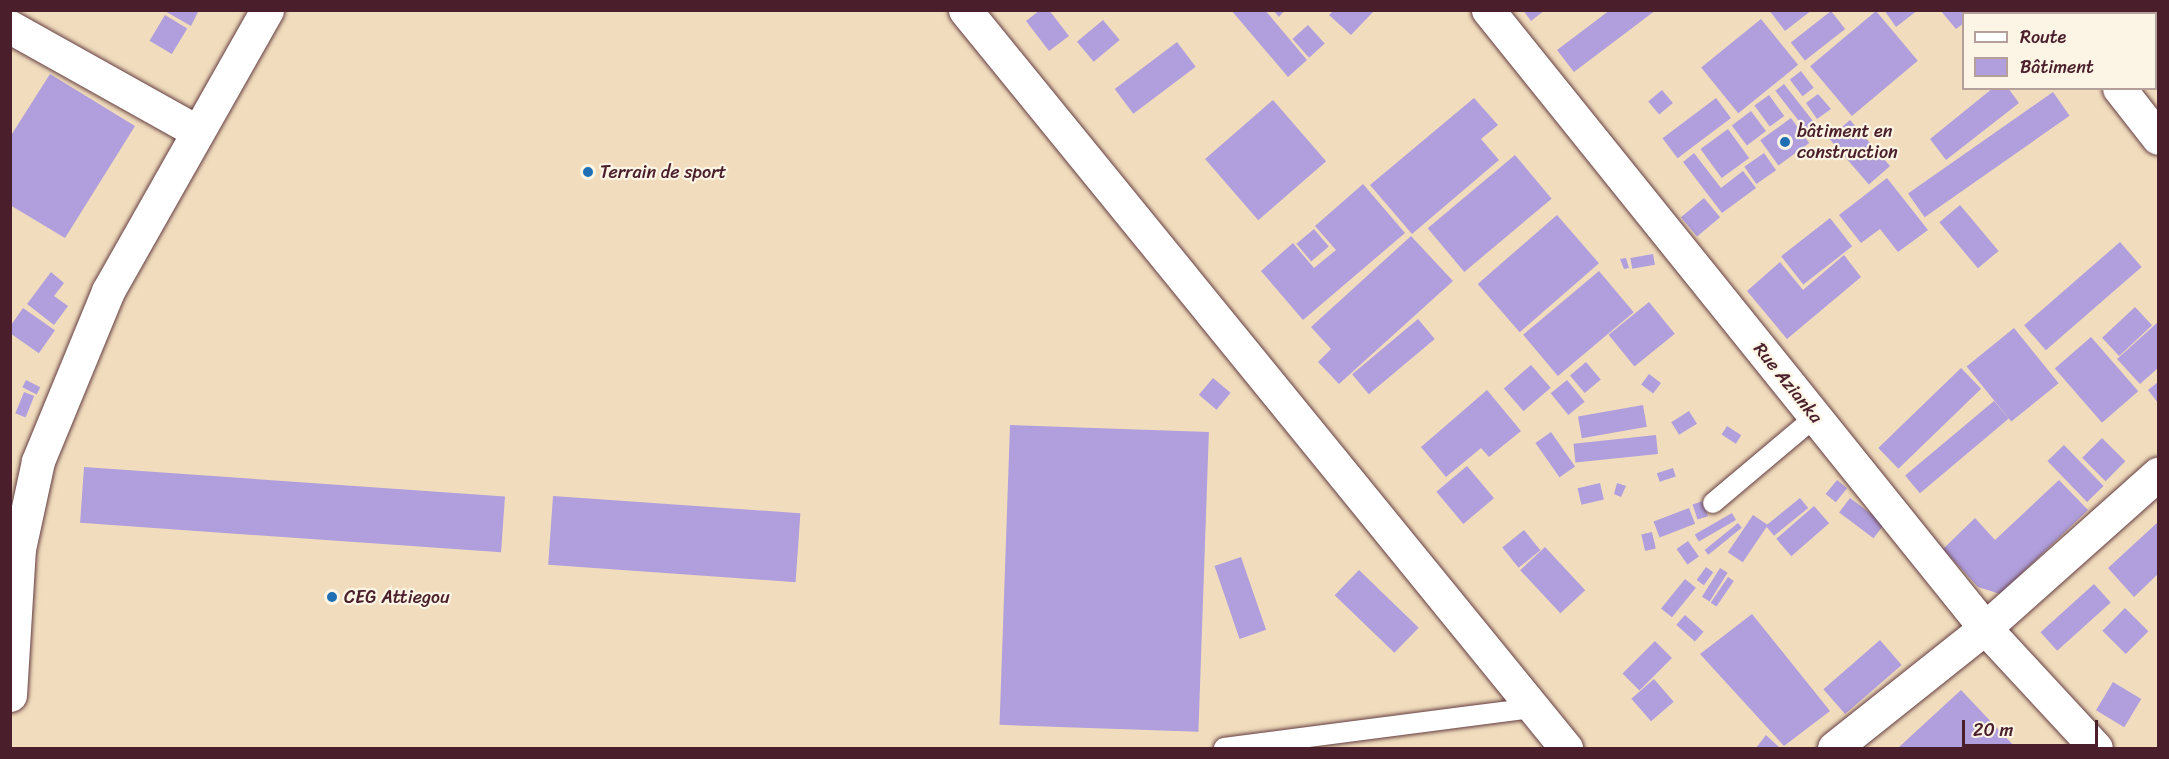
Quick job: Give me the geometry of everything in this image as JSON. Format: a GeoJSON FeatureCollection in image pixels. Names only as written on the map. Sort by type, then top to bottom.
{"type":"FeatureCollection","features":[{"type":"Feature","properties":{"kind":"street"},"geometry":{"type":"LineString","coordinates":[[10,695],[19,549],[38,461],[108,291],[267,10]]}},
{"type":"Feature","properties":{"kind":"street"},"geometry":{"type":"LineString","coordinates":[[965,10],[1566,748]]}},
{"type":"Feature","properties":{"kind":"street","name":"Rue Azianka"},"geometry":{"type":"LineString","coordinates":[[1488,10],[1985,628],[2096,748]]}},
{"type":"Feature","properties":{"kind":"street"},"geometry":{"type":"LineString","coordinates":[[10,27],[198,132]]}},
{"type":"Feature","properties":{"kind":"street"},"geometry":{"type":"LineString","coordinates":[[2121,90],[2158,138]]}},
{"type":"Feature","properties":{"kind":"street"},"geometry":{"type":"LineString","coordinates":[[1834,748],[1985,628],[2158,474]]}},
{"type":"Feature","properties":{"kind":"lane"},"geometry":{"type":"LineString","coordinates":[[1713,503],[1815,417]]}},
{"type":"Feature","properties":{"kind":"lane"},"geometry":{"type":"LineString","coordinates":[[1224,748],[1533,708]]}},
{"type":"Feature","properties":{"kind":"building"},"geometry":{"type":"Polygon","coordinates":[[[163,10],[199,10],[191,26],[163,10]]]}},
{"type":"Feature","properties":{"kind":"building"},"geometry":{"type":"Polygon","coordinates":[[[1040,10],[1049,10],[1069,36],[1049,51],[1026,21],[1040,10]]]}},
{"type":"Feature","properties":{"kind":"building"},"geometry":{"type":"Polygon","coordinates":[[[1231,10],[1265,10],[1307,60],[1288,77],[1231,10]]]}},
{"type":"Feature","properties":{"kind":"building"},"geometry":{"type":"Polygon","coordinates":[[[1273,10],[1285,10],[1279,17],[1273,10]]]}},
{"type":"Feature","properties":{"kind":"building"},"geometry":{"type":"Polygon","coordinates":[[[1334,10],[1375,10],[1351,35],[1329,15],[1334,10]]]}},
{"type":"Feature","properties":{"kind":"building"},"geometry":{"type":"Polygon","coordinates":[[[1523,10],[1545,10],[1531,21],[1523,10]]]}},
{"type":"Feature","properties":{"kind":"building"},"geometry":{"type":"Polygon","coordinates":[[[1610,10],[1656,10],[1574,72],[1557,50],[1610,10]]]}},
{"type":"Feature","properties":{"kind":"building"},"geometry":{"type":"Polygon","coordinates":[[[1769,10],[1812,10],[1785,31],[1769,10]]]}},
{"type":"Feature","properties":{"kind":"building"},"geometry":{"type":"Polygon","coordinates":[[[1884,10],[1918,10],[1896,27],[1884,10]]]}},
{"type":"Feature","properties":{"kind":"building"},"geometry":{"type":"Polygon","coordinates":[[[1940,10],[1966,10],[1967,12],[1962,12],[1962,24],[1956,29],[1940,10]]]}},
{"type":"Feature","properties":{"kind":"building"},"geometry":{"type":"Polygon","coordinates":[[[1831,11],[1845,29],[1805,61],[1791,42],[1831,11]]]}},
{"type":"Feature","properties":{"kind":"building"},"geometry":{"type":"Polygon","coordinates":[[[1876,11],[1918,61],[1852,116],[1810,66],[1876,11]]]}},
{"type":"Feature","properties":{"kind":"building"},"geometry":{"type":"Polygon","coordinates":[[[165,15],[187,28],[172,54],[150,41],[165,15]]]}},
{"type":"Feature","properties":{"kind":"building"},"geometry":{"type":"Polygon","coordinates":[[[1761,19],[1798,65],[1738,113],[1701,67],[1761,19]]]}},
{"type":"Feature","properties":{"kind":"building"},"geometry":{"type":"Polygon","coordinates":[[[1103,20],[1120,40],[1094,62],[1077,42],[1103,20]]]}},
{"type":"Feature","properties":{"kind":"building"},"geometry":{"type":"Polygon","coordinates":[[[1308,25],[1325,44],[1309,58],[1292,39],[1308,25]]]}},
{"type":"Feature","properties":{"kind":"building"},"geometry":{"type":"Polygon","coordinates":[[[1177,42],[1196,67],[1133,114],[1115,89],[1177,42]]]}},
{"type":"Feature","properties":{"kind":"building"},"geometry":{"type":"Polygon","coordinates":[[[1801,71],[1814,88],[1802,96],[1790,79],[1801,71]]]}},
{"type":"Feature","properties":{"kind":"building"},"geometry":{"type":"Polygon","coordinates":[[[50,74],[135,126],[65,238],[10,205],[10,137],[50,74]]]}},
{"type":"Feature","properties":{"kind":"building"},"geometry":{"type":"Polygon","coordinates":[[[1784,84],[1822,133],[1814,140],[1775,91],[1784,84]]]}},
{"type":"Feature","properties":{"kind":"building"},"geometry":{"type":"Polygon","coordinates":[[[1662,90],[1673,103],[1659,115],[1648,102],[1662,90]]]}},
{"type":"Feature","properties":{"kind":"building"},"geometry":{"type":"Polygon","coordinates":[[[1991,90],[2009,90],[2019,103],[1946,160],[1930,139],[1991,90]]]}},
{"type":"Feature","properties":{"kind":"building"},"geometry":{"type":"Polygon","coordinates":[[[2053,92],[2070,116],[1925,217],[1908,194],[2053,92]]]}},
{"type":"Feature","properties":{"kind":"building"},"geometry":{"type":"Polygon","coordinates":[[[1818,94],[1831,109],[1817,119],[1806,103],[1818,94]]]}},
{"type":"Feature","properties":{"kind":"building"},"geometry":{"type":"Polygon","coordinates":[[[1769,95],[1784,116],[1770,127],[1754,106],[1769,95]]]}},
{"type":"Feature","properties":{"kind":"building"},"geometry":{"type":"Polygon","coordinates":[[[1474,98],[1498,125],[1481,139],[1499,160],[1412,234],[1370,185],[1474,98]]]}},
{"type":"Feature","properties":{"kind":"building"},"geometry":{"type":"Polygon","coordinates":[[[1716,98],[1731,118],[1678,158],[1662,138],[1716,98]]]}},
{"type":"Feature","properties":{"kind":"building"},"geometry":{"type":"Polygon","coordinates":[[[1273,100],[1326,161],[1258,220],[1205,159],[1273,100]]]}},
{"type":"Feature","properties":{"kind":"building"},"geometry":{"type":"Polygon","coordinates":[[[1751,111],[1766,131],[1747,145],[1732,125],[1751,111]]]}},
{"type":"Feature","properties":{"kind":"building","name":"bâtiment en construction"},"geometry":{"type":"Polygon","coordinates":[[[1791,118],[1809,143],[1778,165],[1760,140],[1791,118]]]}},
{"type":"Feature","properties":{"kind":"building"},"geometry":{"type":"Polygon","coordinates":[[[1850,120],[1890,166],[1869,184],[1829,138],[1850,120]]]}},
{"type":"Feature","properties":{"kind":"building"},"geometry":{"type":"Polygon","coordinates":[[[1728,129],[1749,158],[1722,178],[1700,149],[1728,129]]]}},
{"type":"Feature","properties":{"kind":"building"},"geometry":{"type":"Polygon","coordinates":[[[1694,153],[1721,188],[1743,171],[1756,188],[1722,213],[1683,162],[1694,153]]]}},
{"type":"Feature","properties":{"kind":"building"},"geometry":{"type":"Polygon","coordinates":[[[1764,153],[1776,170],[1756,184],[1744,167],[1764,153]]]}},
{"type":"Feature","properties":{"kind":"building"},"geometry":{"type":"Polygon","coordinates":[[[1515,155],[1552,199],[1464,272],[1428,228],[1515,155]]]}},
{"type":"Feature","properties":{"kind":"building"},"geometry":{"type":"Polygon","coordinates":[[[1887,178],[1928,230],[1898,252],[1880,229],[1861,243],[1839,215],[1887,178]]]}},
{"type":"Feature","properties":{"kind":"building"},"geometry":{"type":"Polygon","coordinates":[[[1363,184],[1405,233],[1303,320],[1261,271],[1293,243],[1314,268],[1336,250],[1315,226],[1363,184]]]}},
{"type":"Feature","properties":{"kind":"building"},"geometry":{"type":"Polygon","coordinates":[[[1704,198],[1720,217],[1697,236],[1681,217],[1704,198]]]}},
{"type":"Feature","properties":{"kind":"building"},"geometry":{"type":"Polygon","coordinates":[[[1960,205],[1999,251],[1978,268],[1939,222],[1960,205]]]}},
{"type":"Feature","properties":{"kind":"building"},"geometry":{"type":"Polygon","coordinates":[[[1557,215],[1599,263],[1520,332],[1478,284],[1557,215]]]}},
{"type":"Feature","properties":{"kind":"building"},"geometry":{"type":"Polygon","coordinates":[[[1830,218],[1852,246],[1803,285],[1781,256],[1830,218]]]}},
{"type":"Feature","properties":{"kind":"building"},"geometry":{"type":"Polygon","coordinates":[[[1314,229],[1329,247],[1311,261],[1296,244],[1314,229]]]}},
{"type":"Feature","properties":{"kind":"building"},"geometry":{"type":"Polygon","coordinates":[[[1411,236],[1453,281],[1339,384],[1318,362],[1331,349],[1311,327],[1411,236]]]}},
{"type":"Feature","properties":{"kind":"building"},"geometry":{"type":"Polygon","coordinates":[[[2120,242],[2142,267],[2046,350],[2024,325],[2120,242]]]}},
{"type":"Feature","properties":{"kind":"building"},"geometry":{"type":"Polygon","coordinates":[[[1653,254],[1655,265],[1632,269],[1630,258],[1653,254]]]}},
{"type":"Feature","properties":{"kind":"building"},"geometry":{"type":"Polygon","coordinates":[[[1844,255],[1861,277],[1787,339],[1747,291],[1780,262],[1803,290],[1844,255]]]}},
{"type":"Feature","properties":{"kind":"building"},"geometry":{"type":"Polygon","coordinates":[[[1626,258],[1629,268],[1624,269],[1620,259],[1626,258]]]}},
{"type":"Feature","properties":{"kind":"building"},"geometry":{"type":"Polygon","coordinates":[[[1599,271],[1634,312],[1558,376],[1523,335],[1599,271]]]}},
{"type":"Feature","properties":{"kind":"building"},"geometry":{"type":"Polygon","coordinates":[[[51,272],[64,283],[54,296],[68,306],[54,325],[27,304],[51,272]]]}},
{"type":"Feature","properties":{"kind":"building"},"geometry":{"type":"Polygon","coordinates":[[[1649,302],[1675,334],[1634,367],[1609,335],[1649,302]]]}},
{"type":"Feature","properties":{"kind":"building"},"geometry":{"type":"Polygon","coordinates":[[[2135,307],[2152,325],[2119,356],[2102,338],[2135,307]]]}},
{"type":"Feature","properties":{"kind":"building"},"geometry":{"type":"Polygon","coordinates":[[[23,308],[55,330],[39,353],[10,333],[10,327],[23,308]]]}},
{"type":"Feature","properties":{"kind":"building"},"geometry":{"type":"Polygon","coordinates":[[[1418,319],[1435,339],[1369,394],[1352,374],[1418,319]]]}},
{"type":"Feature","properties":{"kind":"building"},"geometry":{"type":"Polygon","coordinates":[[[2158,322],[2158,368],[2140,384],[2117,359],[2158,322]]]}},
{"type":"Feature","properties":{"kind":"building"},"geometry":{"type":"Polygon","coordinates":[[[2014,328],[2059,383],[2011,422],[1967,366],[2014,328]]]}},
{"type":"Feature","properties":{"kind":"building"},"geometry":{"type":"Polygon","coordinates":[[[2091,337],[2138,391],[2102,423],[2055,368],[2091,337]]]}},
{"type":"Feature","properties":{"kind":"building"},"geometry":{"type":"Polygon","coordinates":[[[1586,362],[1601,380],[1585,393],[1570,375],[1586,362]]]}},
{"type":"Feature","properties":{"kind":"building"},"geometry":{"type":"Polygon","coordinates":[[[1531,365],[1551,388],[1524,411],[1504,389],[1531,365]]]}},
{"type":"Feature","properties":{"kind":"building"},"geometry":{"type":"Polygon","coordinates":[[[1961,368],[1981,389],[1898,469],[1878,448],[1961,368]]]}},
{"type":"Feature","properties":{"kind":"building"},"geometry":{"type":"Polygon","coordinates":[[[1649,374],[1661,383],[1653,393],[1641,384],[1649,374]]]}},
{"type":"Feature","properties":{"kind":"building"},"geometry":{"type":"Polygon","coordinates":[[[1213,378],[1231,393],[1216,410],[1199,395],[1213,378]]]}},
{"type":"Feature","properties":{"kind":"building"},"geometry":{"type":"Polygon","coordinates":[[[26,380],[40,387],[37,394],[22,387],[26,380]]]}},
{"type":"Feature","properties":{"kind":"building"},"geometry":{"type":"Polygon","coordinates":[[[1567,380],[1585,402],[1568,415],[1551,393],[1567,380]]]}},
{"type":"Feature","properties":{"kind":"building"},"geometry":{"type":"Polygon","coordinates":[[[2158,382],[2158,403],[2148,390],[2158,382]]]}},
{"type":"Feature","properties":{"kind":"building"},"geometry":{"type":"Polygon","coordinates":[[[1487,390],[1521,431],[1489,457],[1481,448],[1446,477],[1421,447],[1487,390]]]}},
{"type":"Feature","properties":{"kind":"building"},"geometry":{"type":"Polygon","coordinates":[[[24,392],[34,396],[26,417],[15,413],[24,392]]]}},
{"type":"Feature","properties":{"kind":"building"},"geometry":{"type":"Polygon","coordinates":[[[1994,401],[2009,419],[1920,493],[1905,476],[1994,401]]]}},
{"type":"Feature","properties":{"kind":"building"},"geometry":{"type":"Polygon","coordinates":[[[1643,405],[1647,427],[1582,438],[1578,416],[1643,405]]]}},
{"type":"Feature","properties":{"kind":"building"},"geometry":{"type":"Polygon","coordinates":[[[1689,411],[1697,424],[1679,435],[1671,422],[1689,411]]]}},
{"type":"Feature","properties":{"kind":"building"},"geometry":{"type":"Polygon","coordinates":[[[1010,425],[1209,432],[1198,732],[1000,725],[1010,425]]]}},
{"type":"Feature","properties":{"kind":"building"},"geometry":{"type":"Polygon","coordinates":[[[1727,426],[1741,435],[1736,444],[1722,434],[1727,426]]]}},
{"type":"Feature","properties":{"kind":"building"},"geometry":{"type":"Polygon","coordinates":[[[1551,432],[1575,466],[1560,477],[1535,443],[1551,432]]]}},
{"type":"Feature","properties":{"kind":"building"},"geometry":{"type":"Polygon","coordinates":[[[1656,435],[1658,454],[1575,463],[1573,444],[1656,435]]]}},
{"type":"Feature","properties":{"kind":"building"},"geometry":{"type":"Polygon","coordinates":[[[2102,438],[2125,461],[2106,481],[2082,458],[2102,438]]]}},
{"type":"Feature","properties":{"kind":"building"},"geometry":{"type":"Polygon","coordinates":[[[2064,445],[2104,486],[2087,502],[2047,461],[2064,445]]]}},
{"type":"Feature","properties":{"kind":"building"},"geometry":{"type":"Polygon","coordinates":[[[1467,466],[1494,498],[1463,524],[1436,492],[1467,466]]]}},
{"type":"Feature","properties":{"kind":"building"},"geometry":{"type":"Polygon","coordinates":[[[84,467],[505,496],[501,552],[80,523],[84,467]]]}},
{"type":"Feature","properties":{"kind":"building"},"geometry":{"type":"Polygon","coordinates":[[[1673,468],[1676,477],[1660,482],[1657,473],[1673,468]]]}},
{"type":"Feature","properties":{"kind":"building"},"geometry":{"type":"Polygon","coordinates":[[[1837,480],[1847,488],[1836,502],[1826,494],[1837,480]]]}},
{"type":"Feature","properties":{"kind":"building"},"geometry":{"type":"Polygon","coordinates":[[[2059,480],[2088,510],[2000,594],[1978,587],[1943,549],[1975,518],[1995,540],[2059,480]]]}},
{"type":"Feature","properties":{"kind":"building"},"geometry":{"type":"Polygon","coordinates":[[[1600,483],[1604,500],[1581,505],[1578,488],[1600,483]]]}},
{"type":"Feature","properties":{"kind":"building"},"geometry":{"type":"Polygon","coordinates":[[[1617,483],[1626,486],[1621,497],[1614,494],[1617,483]]]}},
{"type":"Feature","properties":{"kind":"building"},"geometry":{"type":"Polygon","coordinates":[[[553,496],[800,513],[796,582],[548,565],[553,496]]]}},
{"type":"Feature","properties":{"kind":"building"},"geometry":{"type":"Polygon","coordinates":[[[1800,498],[1808,508],[1774,536],[1766,526],[1800,498]]]}},
{"type":"Feature","properties":{"kind":"building"},"geometry":{"type":"Polygon","coordinates":[[[1850,498],[1884,524],[1874,538],[1839,512],[1850,498]]]}},
{"type":"Feature","properties":{"kind":"building"},"geometry":{"type":"Polygon","coordinates":[[[1703,501],[1708,516],[1697,520],[1693,504],[1703,501]]]}},
{"type":"Feature","properties":{"kind":"building"},"geometry":{"type":"Polygon","coordinates":[[[1814,506],[1829,523],[1791,556],[1776,539],[1814,506]]]}},
{"type":"Feature","properties":{"kind":"building"},"geometry":{"type":"Polygon","coordinates":[[[1689,508],[1695,524],[1660,537],[1654,522],[1689,508]]]}},
{"type":"Feature","properties":{"kind":"building"},"geometry":{"type":"Polygon","coordinates":[[[1732,513],[1736,520],[1699,541],[1695,534],[1732,513]]]}},
{"type":"Feature","properties":{"kind":"building"},"geometry":{"type":"Polygon","coordinates":[[[1753,515],[1768,525],[1743,562],[1728,552],[1753,515]]]}},
{"type":"Feature","properties":{"kind":"building"},"geometry":{"type":"Polygon","coordinates":[[[2158,522],[2158,574],[2134,597],[2108,568],[2158,522]]]}},
{"type":"Feature","properties":{"kind":"building"},"geometry":{"type":"Polygon","coordinates":[[[1738,523],[1742,528],[1708,555],[1705,550],[1738,523]]]}},
{"type":"Feature","properties":{"kind":"building"},"geometry":{"type":"Polygon","coordinates":[[[1524,530],[1540,550],[1519,568],[1502,548],[1524,530]]]}},
{"type":"Feature","properties":{"kind":"building"},"geometry":{"type":"Polygon","coordinates":[[[1652,532],[1656,549],[1645,551],[1641,534],[1652,532]]]}},
{"type":"Feature","properties":{"kind":"building"},"geometry":{"type":"Polygon","coordinates":[[[1688,541],[1699,557],[1687,565],[1677,549],[1688,541]]]}},
{"type":"Feature","properties":{"kind":"building"},"geometry":{"type":"Polygon","coordinates":[[[1545,547],[1585,590],[1560,613],[1520,570],[1545,547]]]}},
{"type":"Feature","properties":{"kind":"building"},"geometry":{"type":"Polygon","coordinates":[[[1241,557],[1266,630],[1240,639],[1215,566],[1241,557]]]}},
{"type":"Feature","properties":{"kind":"building"},"geometry":{"type":"Polygon","coordinates":[[[1706,567],[1713,572],[1704,585],[1697,580],[1706,567]]]}},
{"type":"Feature","properties":{"kind":"building"},"geometry":{"type":"Polygon","coordinates":[[[1720,568],[1728,573],[1710,602],[1702,597],[1720,568]]]}},
{"type":"Feature","properties":{"kind":"building"},"geometry":{"type":"Polygon","coordinates":[[[1359,570],[1419,628],[1394,653],[1335,595],[1359,570]]]}},
{"type":"Feature","properties":{"kind":"building"},"geometry":{"type":"Polygon","coordinates":[[[1728,577],[1734,581],[1716,607],[1711,603],[1728,577]]]}},
{"type":"Feature","properties":{"kind":"building"},"geometry":{"type":"Polygon","coordinates":[[[1685,579],[1696,588],[1672,617],[1661,609],[1685,579]]]}},
{"type":"Feature","properties":{"kind":"building"},"geometry":{"type":"Polygon","coordinates":[[[2094,584],[2111,603],[2057,651],[2040,632],[2094,584]]]}},
{"type":"Feature","properties":{"kind":"building"},"geometry":{"type":"Polygon","coordinates":[[[2125,608],[2148,631],[2126,654],[2102,631],[2125,608]]]}},
{"type":"Feature","properties":{"kind":"building"},"geometry":{"type":"Polygon","coordinates":[[[1752,614],[1830,711],[1784,746],[1700,654],[1752,614]]]}},
{"type":"Feature","properties":{"kind":"building"},"geometry":{"type":"Polygon","coordinates":[[[1685,615],[1704,632],[1695,641],[1676,625],[1685,615]]]}},
{"type":"Feature","properties":{"kind":"building"},"geometry":{"type":"Polygon","coordinates":[[[1880,640],[1902,665],[1845,714],[1823,689],[1880,640]]]}},
{"type":"Feature","properties":{"kind":"building"},"geometry":{"type":"Polygon","coordinates":[[[1655,641],[1672,658],[1639,690],[1622,674],[1655,641]]]}},
{"type":"Feature","properties":{"kind":"building"},"geometry":{"type":"Polygon","coordinates":[[[1654,679],[1674,702],[1651,721],[1631,699],[1654,679]]]}},
{"type":"Feature","properties":{"kind":"building"},"geometry":{"type":"Polygon","coordinates":[[[2113,682],[2141,699],[2124,727],[2096,710],[2113,682]]]}},
{"type":"Feature","properties":{"kind":"building"},"geometry":{"type":"Polygon","coordinates":[[[1961,690],[2016,748],[1898,748],[1961,690]]]}},
{"type":"Feature","properties":{"kind":"building"},"geometry":{"type":"Polygon","coordinates":[[[1766,735],[1780,748],[1756,748],[1766,735]]]}},
{"type":"Feature","properties":{"kind":"place","name":"bâtiment en construction"},"geometry":{"type":"Point","coordinates":[1785,142]}},
{"type":"Feature","properties":{"kind":"place","name":"Terrain de sport"},"geometry":{"type":"Point","coordinates":[588,172]}},
{"type":"Feature","properties":{"kind":"place","name":"CEG Attiegou"},"geometry":{"type":"Point","coordinates":[332,597]}}]}
